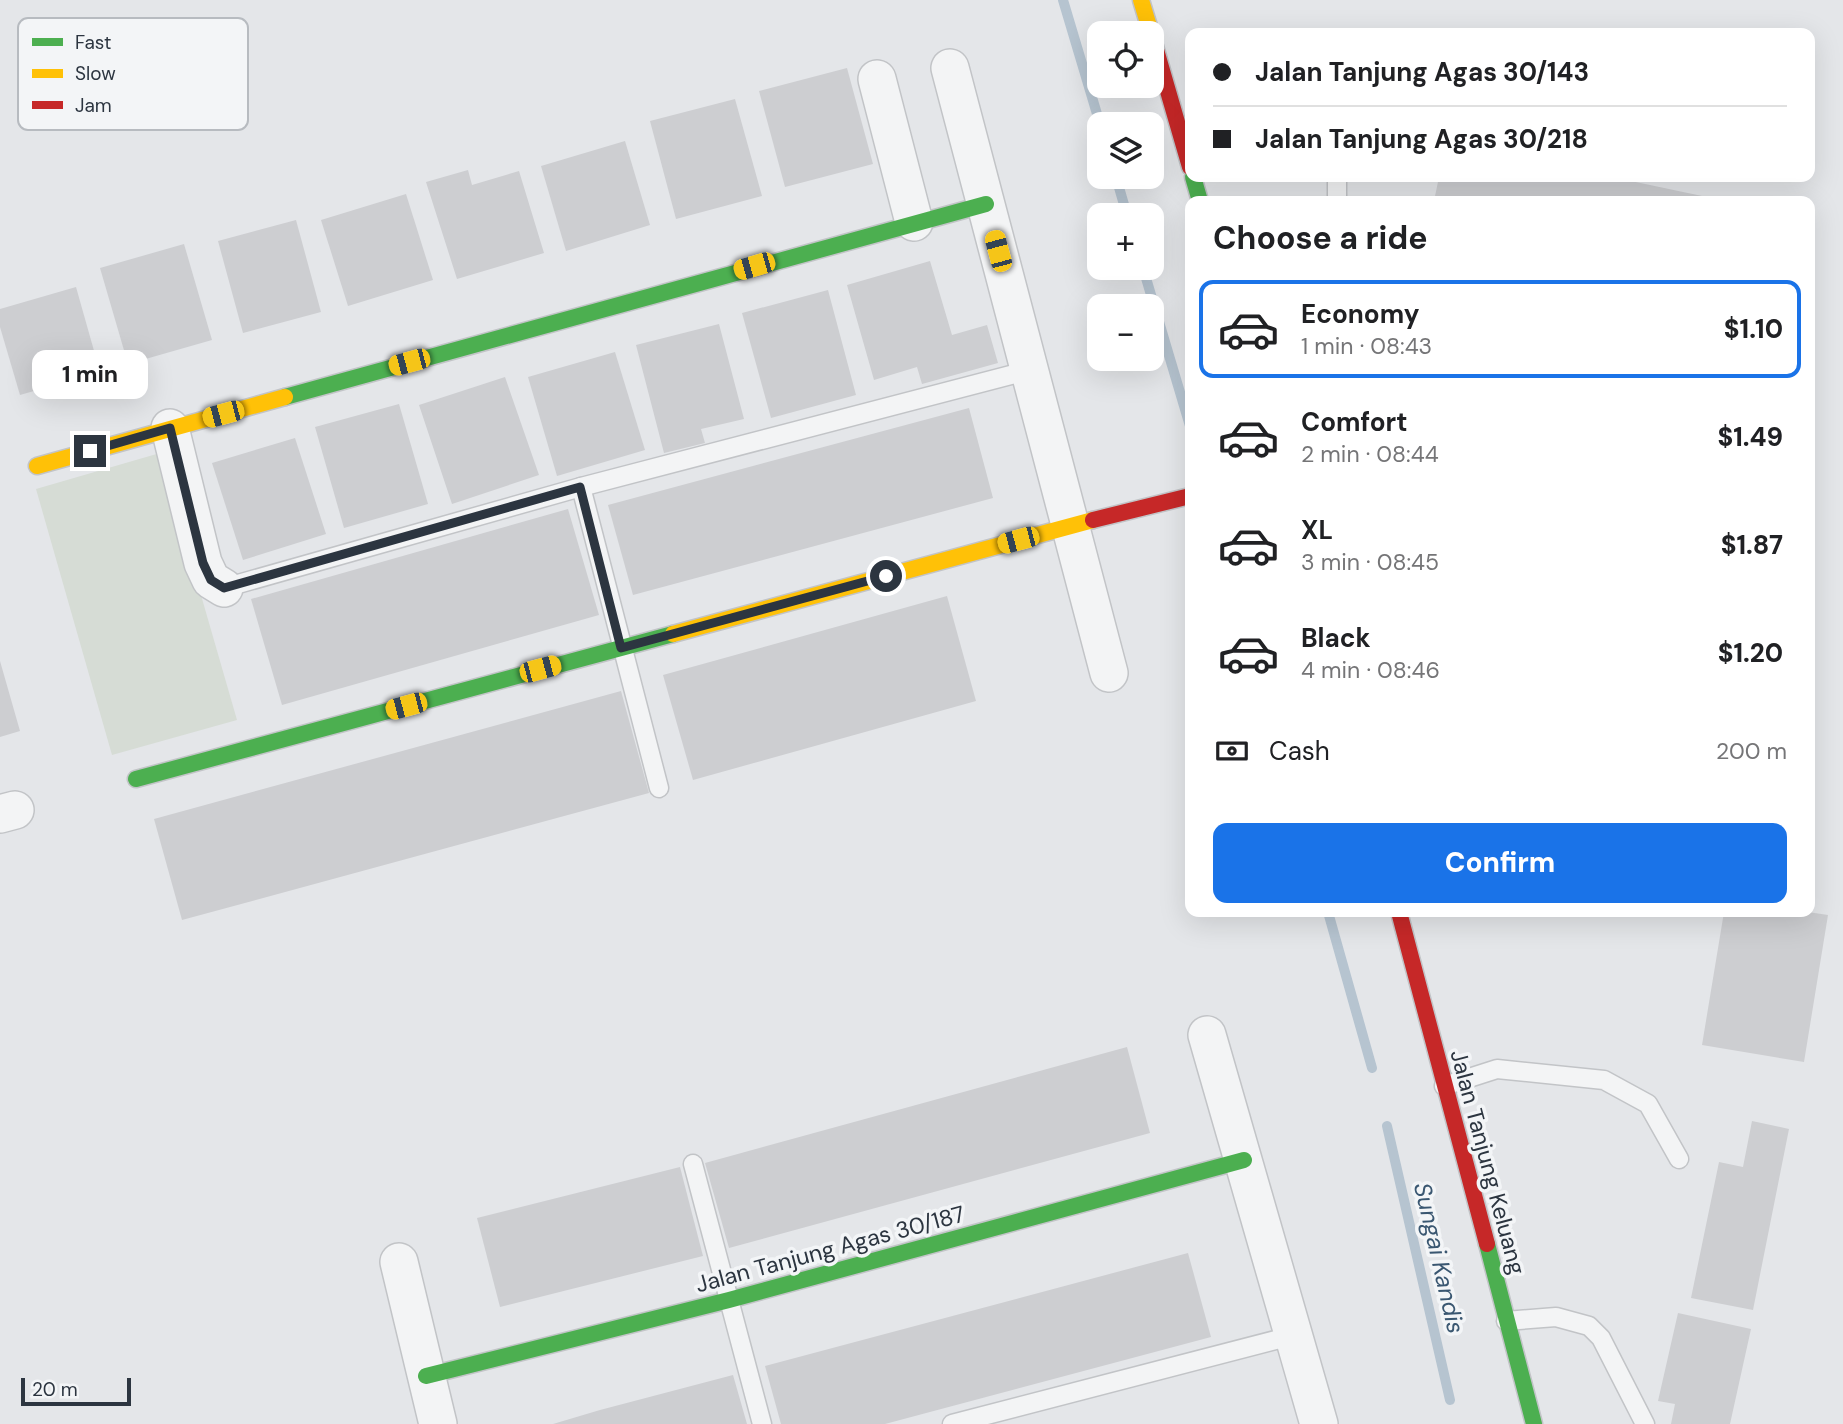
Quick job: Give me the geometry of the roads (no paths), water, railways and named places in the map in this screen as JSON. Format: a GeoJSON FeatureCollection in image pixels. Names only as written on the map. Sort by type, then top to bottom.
{"type":"FeatureCollection","features":[{"type":"Feature","properties":{"kind":"street"},"geometry":{"type":"LineString","coordinates":[[1141,0],[1147,21]]}},
{"type":"Feature","properties":{"kind":"street"},"geometry":{"type":"LineString","coordinates":[[950,68],[1109,674]]}},
{"type":"Feature","properties":{"kind":"street"},"geometry":{"type":"LineString","coordinates":[[1164,68],[1183,117]]}},
{"type":"Feature","properties":{"kind":"street"},"geometry":{"type":"LineString","coordinates":[[877,79],[914,222]]}},
{"type":"Feature","properties":{"kind":"street"},"geometry":{"type":"LineString","coordinates":[[37,466],[986,204]]}},
{"type":"Feature","properties":{"kind":"street"},"geometry":{"type":"LineString","coordinates":[[170,428],[203,563],[211,580],[224,588]]}},
{"type":"Feature","properties":{"kind":"street"},"geometry":{"type":"LineString","coordinates":[[136,779],[1185,497]]}},
{"type":"Feature","properties":{"kind":"street","name":"Jalan Tanjung Keluang"},"geometry":{"type":"LineString","coordinates":[[1400,917],[1534,1424]]}},
{"type":"Feature","properties":{"kind":"street"},"geometry":{"type":"LineString","coordinates":[[1207,1035],[1319,1424]]}},
{"type":"Feature","properties":{"kind":"street","name":"Jalan Tanjung Agas 30/187"},"geometry":{"type":"LineString","coordinates":[[426,1376],[729,1300],[1244,1160]]}},
{"type":"Feature","properties":{"kind":"street"},"geometry":{"type":"LineString","coordinates":[[399,1262],[438,1424]]}},
{"type":"Feature","properties":{"kind":"lane"},"geometry":{"type":"LineString","coordinates":[[224,588],[580,487],[1030,370]]}},
{"type":"Feature","properties":{"kind":"lane"},"geometry":{"type":"LineString","coordinates":[[580,487],[660,788]]}},
{"type":"Feature","properties":{"kind":"lane"},"geometry":{"type":"LineString","coordinates":[[1444,1086],[1497,1069],[1604,1080],[1648,1104],[1679,1159]]}},
{"type":"Feature","properties":{"kind":"lane"},"geometry":{"type":"LineString","coordinates":[[693,1164],[762,1424]]}},
{"type":"Feature","properties":{"kind":"lane"},"geometry":{"type":"LineString","coordinates":[[1506,1321],[1556,1317],[1589,1326],[1601,1338],[1645,1424]]}},
{"type":"Feature","properties":{"kind":"lane"},"geometry":{"type":"LineString","coordinates":[[952,1424],[1295,1335]]}},
{"type":"Feature","properties":{"kind":"waterway","name":"Sungai Kandis"},"geometry":{"type":"LineString","coordinates":[[1063,0],[1096,112]]}},
{"type":"Feature","properties":{"kind":"waterway","name":"Sungai Kandis"},"geometry":{"type":"LineString","coordinates":[[1119,189],[1124,203]]}},
{"type":"Feature","properties":{"kind":"waterway","name":"Sungai Kandis"},"geometry":{"type":"LineString","coordinates":[[1147,280],[1185,409]]}},
{"type":"Feature","properties":{"kind":"waterway","name":"Sungai Kandis"},"geometry":{"type":"LineString","coordinates":[[1329,917],[1372,1068]]}},
{"type":"Feature","properties":{"kind":"waterway","name":"Sungai Kandis"},"geometry":{"type":"LineString","coordinates":[[1387,1126],[1450,1400]]}}]}
